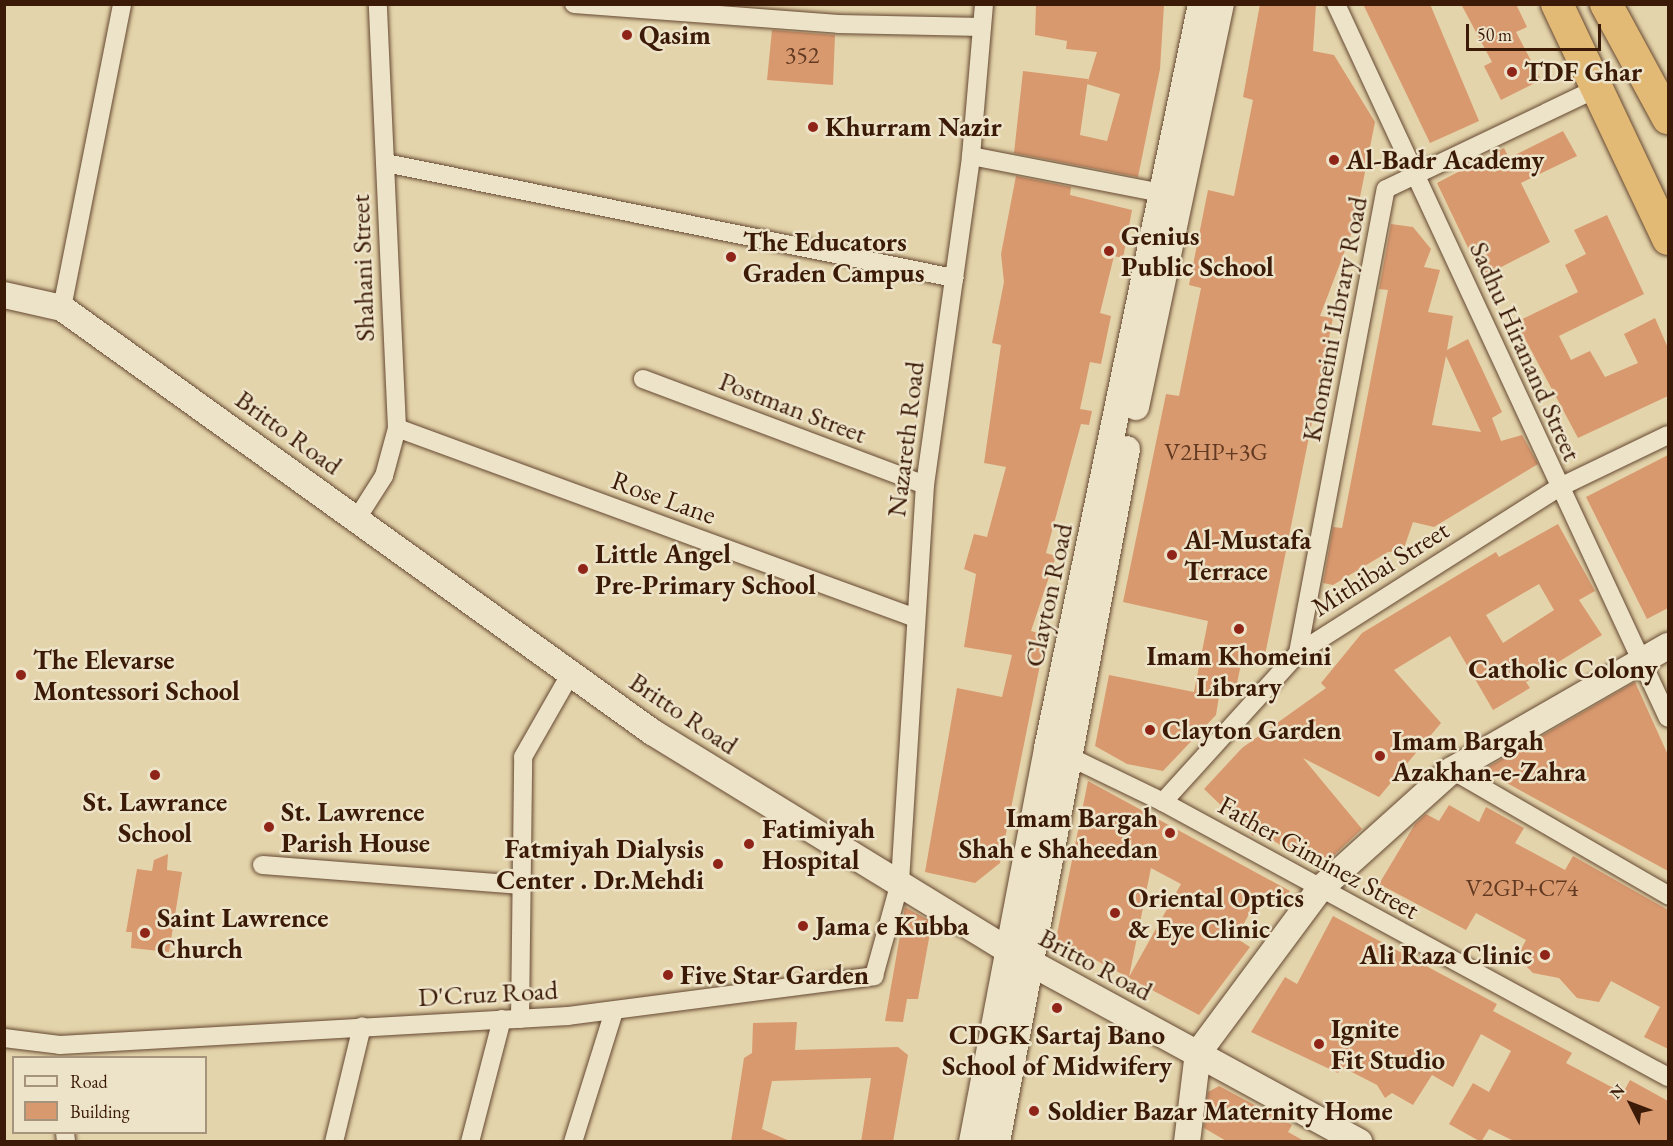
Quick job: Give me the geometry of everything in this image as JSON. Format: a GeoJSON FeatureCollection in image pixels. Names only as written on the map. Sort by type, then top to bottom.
{"type":"FeatureCollection","features":[{"type":"Feature","properties":{"kind":"highway"},"geometry":{"type":"LineString","coordinates":[[1557,4],[1668,239]]}},
{"type":"Feature","properties":{"kind":"highway"},"geometry":{"type":"LineString","coordinates":[[1606,4],[1668,118]]}},
{"type":"Feature","properties":{"kind":"main road","name":"Clayton Road"},"geometry":{"type":"LineString","coordinates":[[996,1142],[1020,957],[1162,193],[1201,4]]}},
{"type":"Feature","properties":{"kind":"main road","name":"Clayton Road"},"geometry":{"type":"LineString","coordinates":[[972,1142],[1020,957],[1068,756],[1221,4]]}},
{"type":"Feature","properties":{"kind":"main road","name":"Britto Road"},"geometry":{"type":"LineString","coordinates":[[4,295],[62,308],[356,520],[572,671],[652,732],[1020,957],[1359,1142]]}},
{"type":"Feature","properties":{"kind":"main road"},"geometry":{"type":"LineString","coordinates":[[1187,1142],[1198,1053],[1320,889],[1452,770],[1668,646]]}},
{"type":"Feature","properties":{"kind":"street"},"geometry":{"type":"LineString","coordinates":[[62,308],[122,4]]}},
{"type":"Feature","properties":{"kind":"street","name":"Shahani Street"},"geometry":{"type":"LineString","coordinates":[[356,520],[384,477],[397,428],[378,4]]}},
{"type":"Feature","properties":{"kind":"street"},"geometry":{"type":"LineString","coordinates":[[574,4],[740,11],[982,27]]}},
{"type":"Feature","properties":{"kind":"street","name":"Nazareth Road"},"geometry":{"type":"LineString","coordinates":[[900,882],[913,617],[925,485],[971,156],[984,4]]}},
{"type":"Feature","properties":{"kind":"street","name":"Sadhu Hiranand Street"},"geometry":{"type":"LineString","coordinates":[[1336,4],[1416,171],[1558,488],[1643,659],[1668,718]]}},
{"type":"Feature","properties":{"kind":"street","name":"Khomeini Library Road"},"geometry":{"type":"LineString","coordinates":[[1298,653],[1386,189],[1416,171],[1596,88]]}},
{"type":"Feature","properties":{"kind":"street"},"geometry":{"type":"LineString","coordinates":[[971,156],[1162,193]]}},
{"type":"Feature","properties":{"kind":"street"},"geometry":{"type":"LineString","coordinates":[[386,164],[954,278]]}},
{"type":"Feature","properties":{"kind":"street","name":"Postman Street"},"geometry":{"type":"LineString","coordinates":[[643,379],[925,485]]}},
{"type":"Feature","properties":{"kind":"street","name":"Rose Lane"},"geometry":{"type":"LineString","coordinates":[[397,428],[913,617]]}},
{"type":"Feature","properties":{"kind":"street","name":"Mithibai Street"},"geometry":{"type":"LineString","coordinates":[[1164,802],[1298,653],[1558,488],[1668,435]]}},
{"type":"Feature","properties":{"kind":"street"},"geometry":{"type":"LineString","coordinates":[[520,1019],[523,757],[572,671]]}},
{"type":"Feature","properties":{"kind":"street","name":"Father Giminez Street"},"geometry":{"type":"LineString","coordinates":[[1068,756],[1164,802],[1668,1077]]}},
{"type":"Feature","properties":{"kind":"street"},"geometry":{"type":"LineString","coordinates":[[1452,770],[1668,895]]}},
{"type":"Feature","properties":{"kind":"street"},"geometry":{"type":"LineString","coordinates":[[262,865],[522,885]]}},
{"type":"Feature","properties":{"kind":"street","name":"D'Cruz Road"},"geometry":{"type":"LineString","coordinates":[[4,1038],[60,1051],[362,1026],[520,1019],[614,1011],[874,976],[900,882]]}},
{"type":"Feature","properties":{"kind":"street"},"geometry":{"type":"LineString","coordinates":[[573,1142],[614,1011]]}},
{"type":"Feature","properties":{"kind":"street"},"geometry":{"type":"LineString","coordinates":[[470,1142],[502,1020]]}},
{"type":"Feature","properties":{"kind":"street"},"geometry":{"type":"LineString","coordinates":[[334,1142],[362,1026]]}},
{"type":"Feature","properties":{"kind":"building"},"geometry":{"type":"Polygon","coordinates":[[[1036,4],[1164,5],[1160,69],[1138,177],[1014,153],[1023,71],[1088,79],[1088,82],[1097,52],[1066,49],[1067,41],[1035,35],[1036,4]],[[1087,84],[1080,135],[1107,141],[1120,94],[1087,84]]]}},
{"type":"Feature","properties":{"kind":"building"},"geometry":{"type":"Polygon","coordinates":[[[1260,4],[1316,4],[1313,51],[1334,55],[1375,122],[1354,227],[1320,316],[1333,318],[1263,665],[1242,659],[1235,693],[1220,690],[1216,715],[1163,771],[1127,764],[1095,746],[1109,675],[1194,692],[1208,621],[1123,602],[1166,394],[1179,396],[1201,288],[1189,285],[1208,190],[1234,196],[1253,100],[1243,97],[1260,4]]]}},
{"type":"Feature","properties":{"kind":"building"},"geometry":{"type":"Polygon","coordinates":[[[1363,4],[1430,4],[1479,121],[1430,143],[1363,4]]]}},
{"type":"Feature","properties":{"kind":"building"},"geometry":{"type":"Polygon","coordinates":[[[1461,4],[1516,4],[1527,27],[1516,32],[1541,80],[1501,100],[1484,66],[1492,62],[1461,4]]]}},
{"type":"Feature","properties":{"kind":"building"},"geometry":{"type":"Polygon","coordinates":[[[772,30],[835,35],[833,85],[767,80],[772,30]]]}},
{"type":"Feature","properties":{"kind":"building"},"geometry":{"type":"Polygon","coordinates":[[[1563,131],[1577,156],[1521,183],[1550,242],[1482,277],[1437,183],[1504,148],[1509,158],[1563,131]]]}},
{"type":"Feature","properties":{"kind":"building"},"geometry":{"type":"Polygon","coordinates":[[[1016,176],[1071,187],[1070,195],[1132,210],[1123,258],[1114,256],[1100,313],[1111,316],[1101,364],[1090,362],[1080,409],[1092,411],[1089,425],[1081,424],[1046,553],[1056,556],[1031,631],[1046,635],[1000,863],[975,883],[925,872],[957,688],[1002,697],[1012,655],[964,647],[976,574],[964,569],[974,534],[987,537],[1006,467],[984,463],[1001,345],[992,343],[1004,282],[1001,254],[1016,176]]]}},
{"type":"Feature","properties":{"kind":"building"},"geometry":{"type":"Polygon","coordinates":[[[1607,215],[1644,294],[1559,336],[1571,360],[1590,351],[1605,377],[1638,363],[1624,334],[1655,318],[1668,348],[1668,396],[1578,438],[1516,322],[1578,292],[1565,265],[1586,254],[1574,230],[1607,215]]]}},
{"type":"Feature","properties":{"kind":"building"},"geometry":{"type":"Polygon","coordinates":[[[1391,224],[1413,227],[1431,249],[1424,267],[1440,270],[1428,312],[1453,316],[1447,350],[1468,339],[1502,412],[1492,418],[1501,441],[1522,435],[1538,464],[1434,527],[1413,522],[1403,551],[1388,552],[1333,585],[1323,583],[1333,527],[1342,528],[1388,290],[1379,289],[1391,224]],[[1446,356],[1432,425],[1481,432],[1446,356]]]}},
{"type":"Feature","properties":{"kind":"building"},"geometry":{"type":"Polygon","coordinates":[[[1668,455],[1668,608],[1647,619],[1586,497],[1668,455]]]}},
{"type":"Feature","properties":{"kind":"building"},"geometry":{"type":"Polygon","coordinates":[[[1558,524],[1595,591],[1579,600],[1602,635],[1526,682],[1530,688],[1493,710],[1450,636],[1394,670],[1441,723],[1379,797],[1303,758],[1362,829],[1319,869],[1258,831],[1253,836],[1204,789],[1242,748],[1326,688],[1321,683],[1362,633],[1496,552],[1499,557],[1558,524]],[[1539,584],[1486,615],[1503,643],[1554,610],[1539,584]]]}},
{"type":"Feature","properties":{"kind":"building"},"geometry":{"type":"Polygon","coordinates":[[[1635,682],[1668,755],[1668,871],[1483,770],[1635,682]]]}},
{"type":"Feature","properties":{"kind":"building"},"geometry":{"type":"Polygon","coordinates":[[[1088,781],[1290,891],[1281,904],[1261,892],[1236,938],[1250,947],[1199,1015],[1056,939],[1088,781]],[[1151,868],[1129,977],[1181,884],[1151,868]]]}},
{"type":"Feature","properties":{"kind":"building"},"geometry":{"type":"Polygon","coordinates":[[[1449,805],[1479,822],[1486,807],[1524,828],[1515,843],[1565,870],[1573,856],[1668,910],[1668,1049],[1644,1037],[1660,1007],[1611,981],[1599,1002],[1577,998],[1559,978],[1533,973],[1517,957],[1526,940],[1476,913],[1466,930],[1379,884],[1415,824],[1426,814],[1439,821],[1449,805]]]}},
{"type":"Feature","properties":{"kind":"building"},"geometry":{"type":"Polygon","coordinates":[[[168,854],[167,870],[182,872],[169,952],[131,948],[132,932],[126,932],[137,869],[152,871],[154,860],[168,854]]]}},
{"type":"Feature","properties":{"kind":"building"},"geometry":{"type":"Polygon","coordinates":[[[905,907],[932,922],[918,999],[907,999],[903,1022],[885,1021],[905,907]]]}},
{"type":"Feature","properties":{"kind":"building"},"geometry":{"type":"Polygon","coordinates":[[[1333,916],[1497,1004],[1493,1011],[1572,1053],[1566,1063],[1623,1093],[1630,1080],[1668,1101],[1668,1142],[1516,1142],[1489,1129],[1481,1142],[1449,1124],[1473,1083],[1489,1092],[1511,1051],[1481,1034],[1453,1087],[1432,1075],[1413,1105],[1392,1093],[1385,1098],[1377,1085],[1342,1067],[1338,1073],[1251,1032],[1285,977],[1297,984],[1333,916]]]}},
{"type":"Feature","properties":{"kind":"building"},"geometry":{"type":"Polygon","coordinates":[[[797,1022],[795,1050],[898,1047],[908,1055],[893,1142],[861,1142],[871,1078],[772,1081],[762,1129],[792,1142],[731,1142],[744,1058],[752,1053],[753,1023],[797,1022]]]}},
{"type":"Feature","properties":{"kind":"building"},"geometry":{"type":"Polygon","coordinates":[[[1219,1086],[1292,1125],[1288,1132],[1306,1142],[1228,1142],[1204,1128],[1208,1092],[1219,1086]]]}},
{"type":"Feature","properties":{"kind":"place","name":"Qasim"},"geometry":{"type":"Point","coordinates":[627,35]}},
{"type":"Feature","properties":{"kind":"place","name":"TDF Ghar"},"geometry":{"type":"Point","coordinates":[1512,72]}},
{"type":"Feature","properties":{"kind":"place","name":"Khurram Nazir"},"geometry":{"type":"Point","coordinates":[813,127]}},
{"type":"Feature","properties":{"kind":"place","name":"Al-Badr Academy"},"geometry":{"type":"Point","coordinates":[1334,160]}},
{"type":"Feature","properties":{"kind":"place","name":"Genius Public School"},"geometry":{"type":"Point","coordinates":[1109,251]}},
{"type":"Feature","properties":{"kind":"place","name":"The Educators Graden Campus"},"geometry":{"type":"Point","coordinates":[731,257]}},
{"type":"Feature","properties":{"kind":"place","name":"Al-Mustafa Terrace"},"geometry":{"type":"Point","coordinates":[1172,555]}},
{"type":"Feature","properties":{"kind":"place","name":"Little Angel Pre-Primary School"},"geometry":{"type":"Point","coordinates":[583,569]}},
{"type":"Feature","properties":{"kind":"place","name":"Imam Khomeini Library"},"geometry":{"type":"Point","coordinates":[1239,629]}},
{"type":"Feature","properties":{"kind":"place","name":"The Elevarse Montessori School"},"geometry":{"type":"Point","coordinates":[21,675]}},
{"type":"Feature","properties":{"kind":"place","name":"Clayton Garden"},"geometry":{"type":"Point","coordinates":[1150,730]}},
{"type":"Feature","properties":{"kind":"place","name":"Imam Bargah Azakhan-e-Zahra"},"geometry":{"type":"Point","coordinates":[1380,756]}},
{"type":"Feature","properties":{"kind":"place","name":"St. Lawrance School"},"geometry":{"type":"Point","coordinates":[155,775]}},
{"type":"Feature","properties":{"kind":"place","name":"St. Lawrence Parish House"},"geometry":{"type":"Point","coordinates":[269,827]}},
{"type":"Feature","properties":{"kind":"place","name":"Imam Bargah Shah e Shaheedan"},"geometry":{"type":"Point","coordinates":[1170,833]}},
{"type":"Feature","properties":{"kind":"place","name":"Fatimiyah Hospital"},"geometry":{"type":"Point","coordinates":[749,844]}},
{"type":"Feature","properties":{"kind":"place","name":"Fatmiyah Dialysis Center . Dr.Mehdi"},"geometry":{"type":"Point","coordinates":[718,864]}},
{"type":"Feature","properties":{"kind":"place","name":"Oriental Optics & Eye Clinic"},"geometry":{"type":"Point","coordinates":[1115,913]}},
{"type":"Feature","properties":{"kind":"place","name":"Jama e Kubba"},"geometry":{"type":"Point","coordinates":[803,926]}},
{"type":"Feature","properties":{"kind":"place","name":"Saint Lawrence Church"},"geometry":{"type":"Point","coordinates":[145,933]}},
{"type":"Feature","properties":{"kind":"place","name":"Ali Raza Clinic"},"geometry":{"type":"Point","coordinates":[1545,955]}},
{"type":"Feature","properties":{"kind":"place","name":"Five Star Garden"},"geometry":{"type":"Point","coordinates":[668,975]}},
{"type":"Feature","properties":{"kind":"place","name":"CDGK Sartaj Bano School of Midwifery"},"geometry":{"type":"Point","coordinates":[1057,1008]}},
{"type":"Feature","properties":{"kind":"place","name":"Ignite Fit Studio"},"geometry":{"type":"Point","coordinates":[1319,1044]}},
{"type":"Feature","properties":{"kind":"place","name":"Soldier Bazar Maternity Home"},"geometry":{"type":"Point","coordinates":[1034,1111]}},
{"type":"Feature","properties":{"kind":"district","name":"Catholic Colony"},"geometry":{"type":"Point","coordinates":[1563,668]}}]}
